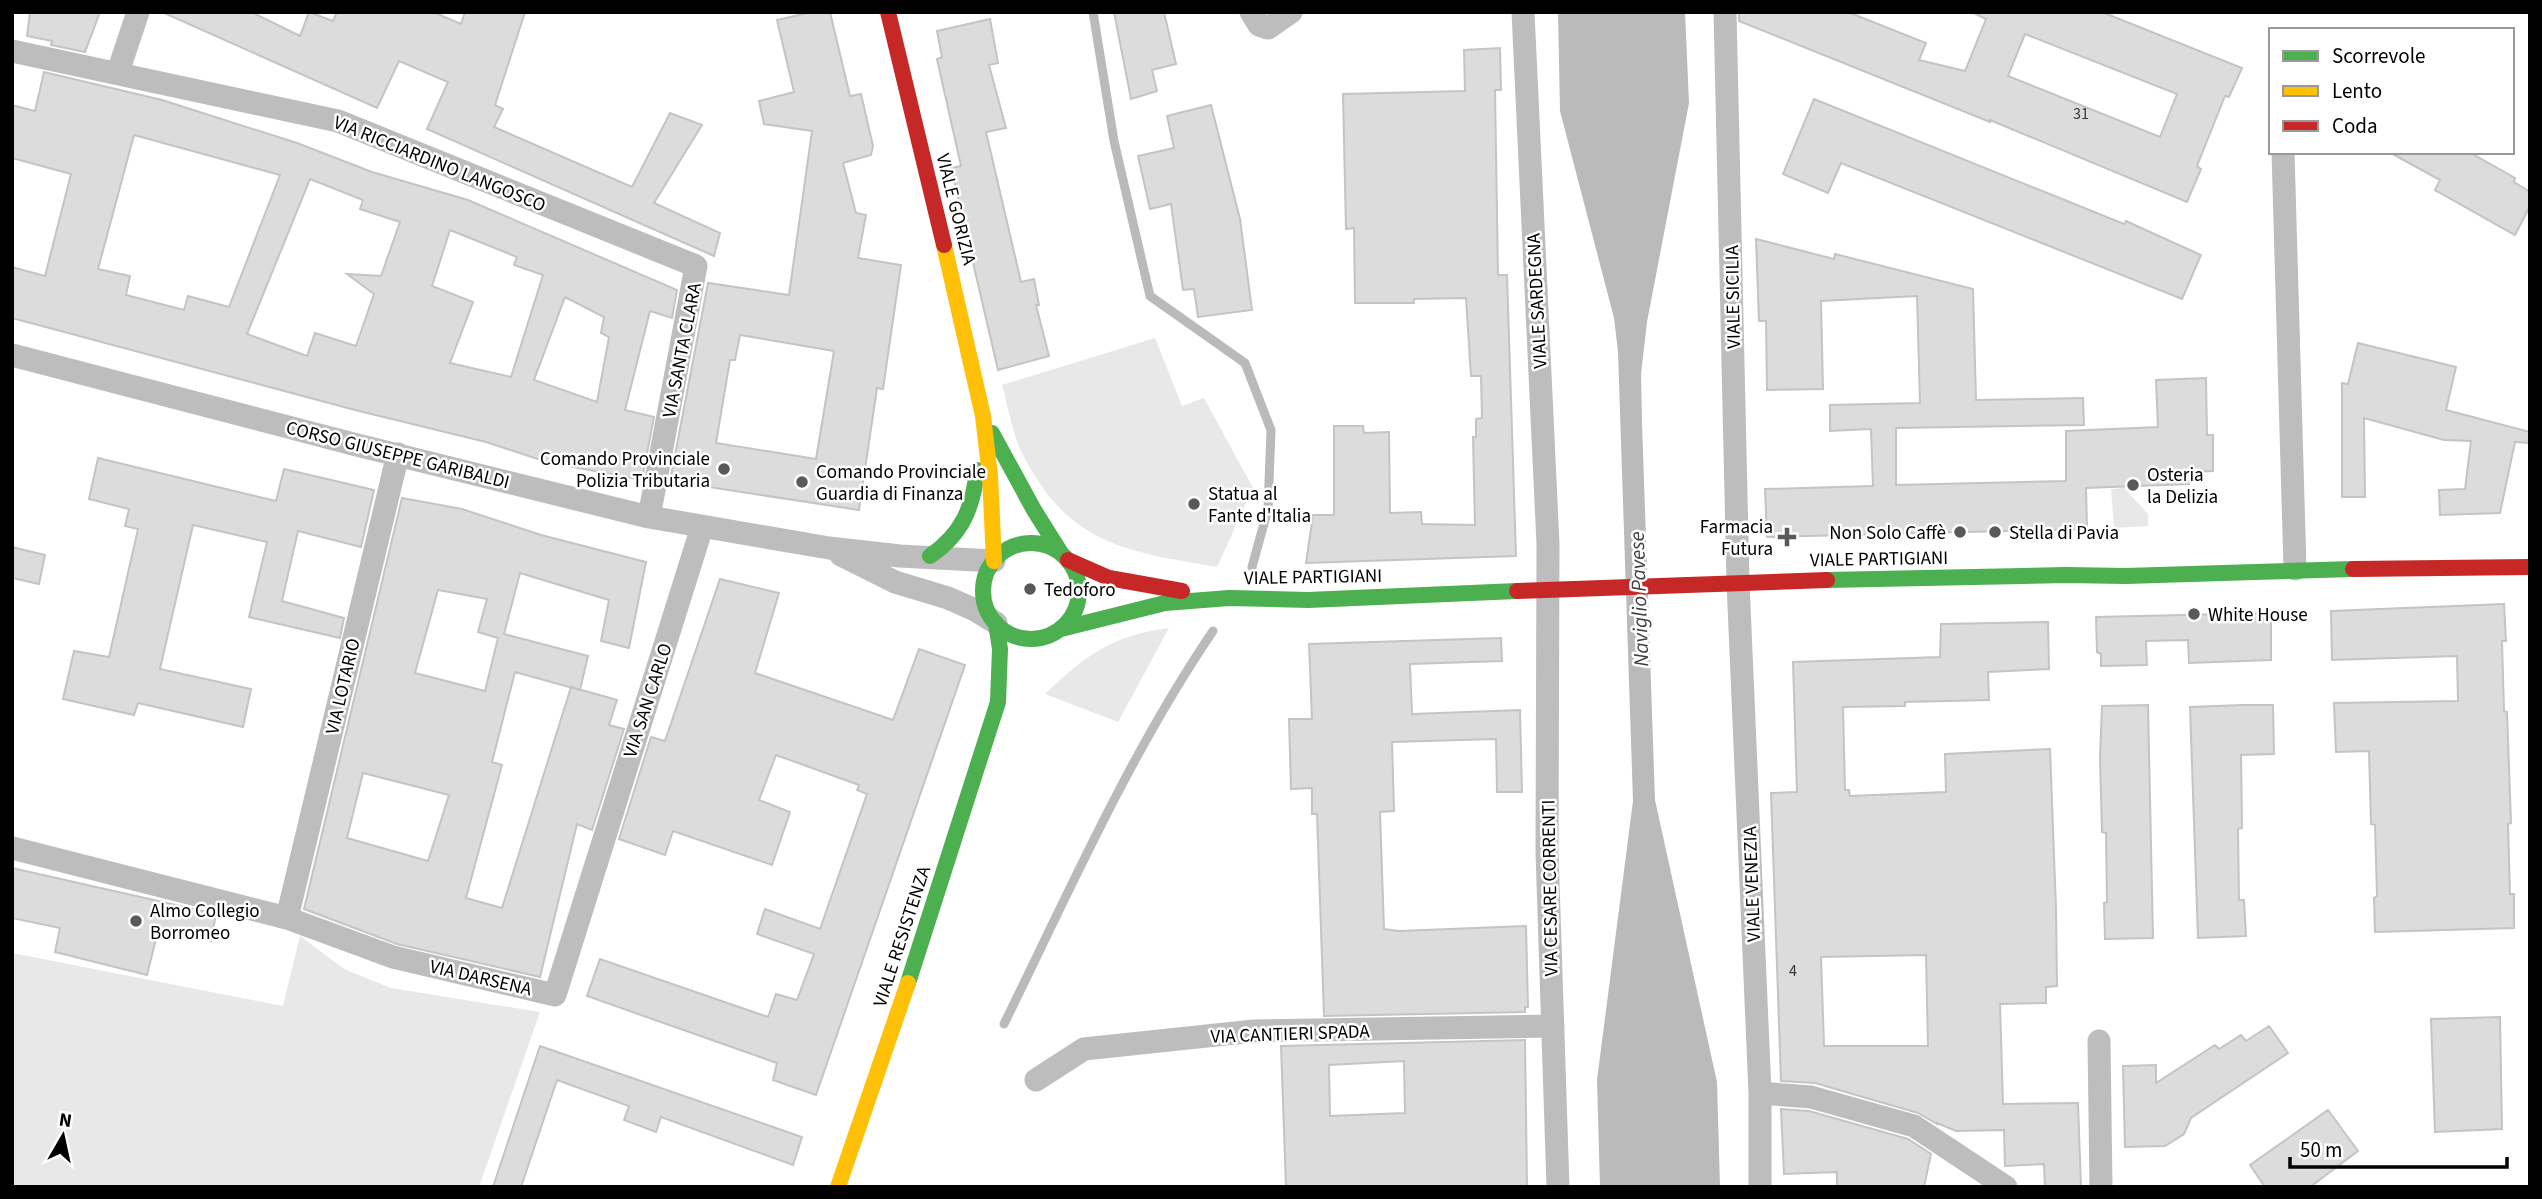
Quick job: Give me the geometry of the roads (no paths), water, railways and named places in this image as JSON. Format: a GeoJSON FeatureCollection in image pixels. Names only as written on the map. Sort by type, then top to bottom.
{"type":"FeatureCollection","features":[{"type":"Feature","properties":{"kind":"main road","name":"VIALE GORIZIA"},"geometry":{"type":"LineString","coordinates":[[888,12],[983,416],[990,476],[994,561]]}},
{"type":"Feature","properties":{"kind":"main road","name":"VIALE GORIZIA"},"geometry":{"type":"LineString","coordinates":[[930,556],[947,544],[971,510],[983,416]]}},
{"type":"Feature","properties":{"kind":"main road","name":"VIALE GORIZIA"},"geometry":{"type":"LineString","coordinates":[[983,416],[1034,510],[1065,556]]}},
{"type":"Feature","properties":{"kind":"main road"},"geometry":{"type":"LineString","coordinates":[[1028,657],[1057,631],[1075,611],[1079,595],[1078,579],[1065,556],[1048,545],[1032,542],[1016,545],[1003,552],[994,561],[985,579],[983,594],[996,623],[1009,633],[1023,638],[1039,638],[1057,631]]}},
{"type":"Feature","properties":{"kind":"main road","name":"VIALE PARTIGIANI"},"geometry":{"type":"LineString","coordinates":[[1065,556],[1097,575],[1130,584],[1229,598]]}},
{"type":"Feature","properties":{"kind":"main road","name":"VIALE PARTIGIANI"},"geometry":{"type":"LineString","coordinates":[[1057,631],[1165,603],[1229,598],[1308,600],[1738,582],[2126,576],[2295,569],[2530,567]]}},
{"type":"Feature","properties":{"kind":"main road","name":"VIALE RESISTENZA"},"geometry":{"type":"LineString","coordinates":[[838,1187],[925,935],[999,697],[1000,649],[996,623]]}},
{"type":"Feature","properties":{"kind":"main road","name":"VIALE RESISTENZA"},"geometry":{"type":"LineString","coordinates":[[999,697],[1016,674]]}},
{"type":"Feature","properties":{"kind":"street"},"geometry":{"type":"LineString","coordinates":[[118,72],[138,12]]}},
{"type":"Feature","properties":{"kind":"street"},"geometry":{"type":"LineString","coordinates":[[1251,12],[1259,25],[1268,28],[1291,12]]}},
{"type":"Feature","properties":{"kind":"street","name":"VIALE SARDEGNA"},"geometry":{"type":"LineString","coordinates":[[1523,12],[1548,589]]}},
{"type":"Feature","properties":{"kind":"street","name":"VIALE SICILIA"},"geometry":{"type":"LineString","coordinates":[[1725,12],[1738,582]]}},
{"type":"Feature","properties":{"kind":"street","name":"VIA RICCIARDINO LANGOSCO"},"geometry":{"type":"LineString","coordinates":[[12,51],[338,121],[696,266]]}},
{"type":"Feature","properties":{"kind":"street"},"geometry":{"type":"LineString","coordinates":[[2283,154],[2295,569]]}},
{"type":"Feature","properties":{"kind":"street","name":"VIA SANTA CLARA"},"geometry":{"type":"LineString","coordinates":[[649,517],[696,266]]}},
{"type":"Feature","properties":{"kind":"street","name":"CORSO GIUSEPPE GARIBALDI"},"geometry":{"type":"LineString","coordinates":[[12,355],[649,517],[829,548],[900,556],[994,561]]}},
{"type":"Feature","properties":{"kind":"street","name":"VIA LOTARIO"},"geometry":{"type":"LineString","coordinates":[[287,918],[398,454]]}},
{"type":"Feature","properties":{"kind":"street","name":"VIA SAN CARLO"},"geometry":{"type":"LineString","coordinates":[[592,873],[702,527]]}},
{"type":"Feature","properties":{"kind":"street","name":"CORSO GIUSEPPE GARIBALDI"},"geometry":{"type":"LineString","coordinates":[[829,548],[895,582],[948,598],[996,623]]}},
{"type":"Feature","properties":{"kind":"street","name":"VIALE VENEZIA"},"geometry":{"type":"LineString","coordinates":[[1738,582],[1760,1093],[1760,1187]]}},
{"type":"Feature","properties":{"kind":"street","name":"VIA CESARE CORRENTI"},"geometry":{"type":"LineString","coordinates":[[1548,589],[1547,852],[1558,1187]]}},
{"type":"Feature","properties":{"kind":"street"},"geometry":{"type":"LineString","coordinates":[[12,848],[287,918]]}},
{"type":"Feature","properties":{"kind":"street","name":"VIA DARSENA"},"geometry":{"type":"LineString","coordinates":[[287,918],[393,957],[555,995],[592,873]]}},
{"type":"Feature","properties":{"kind":"street","name":"VIA CANTIERI SPADA"},"geometry":{"type":"LineString","coordinates":[[1036,1080],[1084,1049],[1097,1047],[1254,1031],[1553,1026]]}},
{"type":"Feature","properties":{"kind":"street"},"geometry":{"type":"LineString","coordinates":[[2099,1041],[2101,1187]]}},
{"type":"Feature","properties":{"kind":"street"},"geometry":{"type":"LineString","coordinates":[[1760,1093],[1811,1097],[1914,1126],[2006,1187]]}},
{"type":"Feature","properties":{"kind":"water","name":"Naviglio Pavese"},"geometry":{"type":"Polygon","coordinates":[[[1558,12],[1685,12],[1689,103],[1647,322],[1641,374],[1642,423],[1655,800],[1717,1082],[1720,1187],[1600,1187],[1597,1080],[1633,801],[1618,352],[1614,318],[1560,111],[1558,12]]]}},
{"type":"Feature","properties":{"kind":"waterway"},"geometry":{"type":"LineString","coordinates":[[1093,12],[1114,141],[1150,296],[1245,363],[1271,430],[1268,509],[1252,567]]}},
{"type":"Feature","properties":{"kind":"waterway"},"geometry":{"type":"LineString","coordinates":[[1004,1024],[1154,725],[1213,631]]}},
{"type":"Feature","properties":{"kind":"place","name":"Comando Provinciale Polizia Tributaria"},"geometry":{"type":"Point","coordinates":[724,469]}},
{"type":"Feature","properties":{"kind":"place","name":"Comando Provinciale Guardia di Finanza"},"geometry":{"type":"Point","coordinates":[802,482]}},
{"type":"Feature","properties":{"kind":"place","name":"Osteria la Delizia"},"geometry":{"type":"Point","coordinates":[2133,485]}},
{"type":"Feature","properties":{"kind":"place","name":"Statua al Fante d'Italia"},"geometry":{"type":"Point","coordinates":[1194,504]}},
{"type":"Feature","properties":{"kind":"place","name":"Non Solo Caffè"},"geometry":{"type":"Point","coordinates":[1960,532]}},
{"type":"Feature","properties":{"kind":"place","name":"Stella di Pavia"},"geometry":{"type":"Point","coordinates":[1995,532]}},
{"type":"Feature","properties":{"kind":"place","name":"Farmacia Futura"},"geometry":{"type":"Point","coordinates":[1787,537]}},
{"type":"Feature","properties":{"kind":"place","name":"Tedoforo"},"geometry":{"type":"Point","coordinates":[1030,589]}},
{"type":"Feature","properties":{"kind":"place","name":"White House"},"geometry":{"type":"Point","coordinates":[2194,614]}},
{"type":"Feature","properties":{"kind":"place","name":"Almo Collegio Borromeo"},"geometry":{"type":"Point","coordinates":[136,921]}}]}
